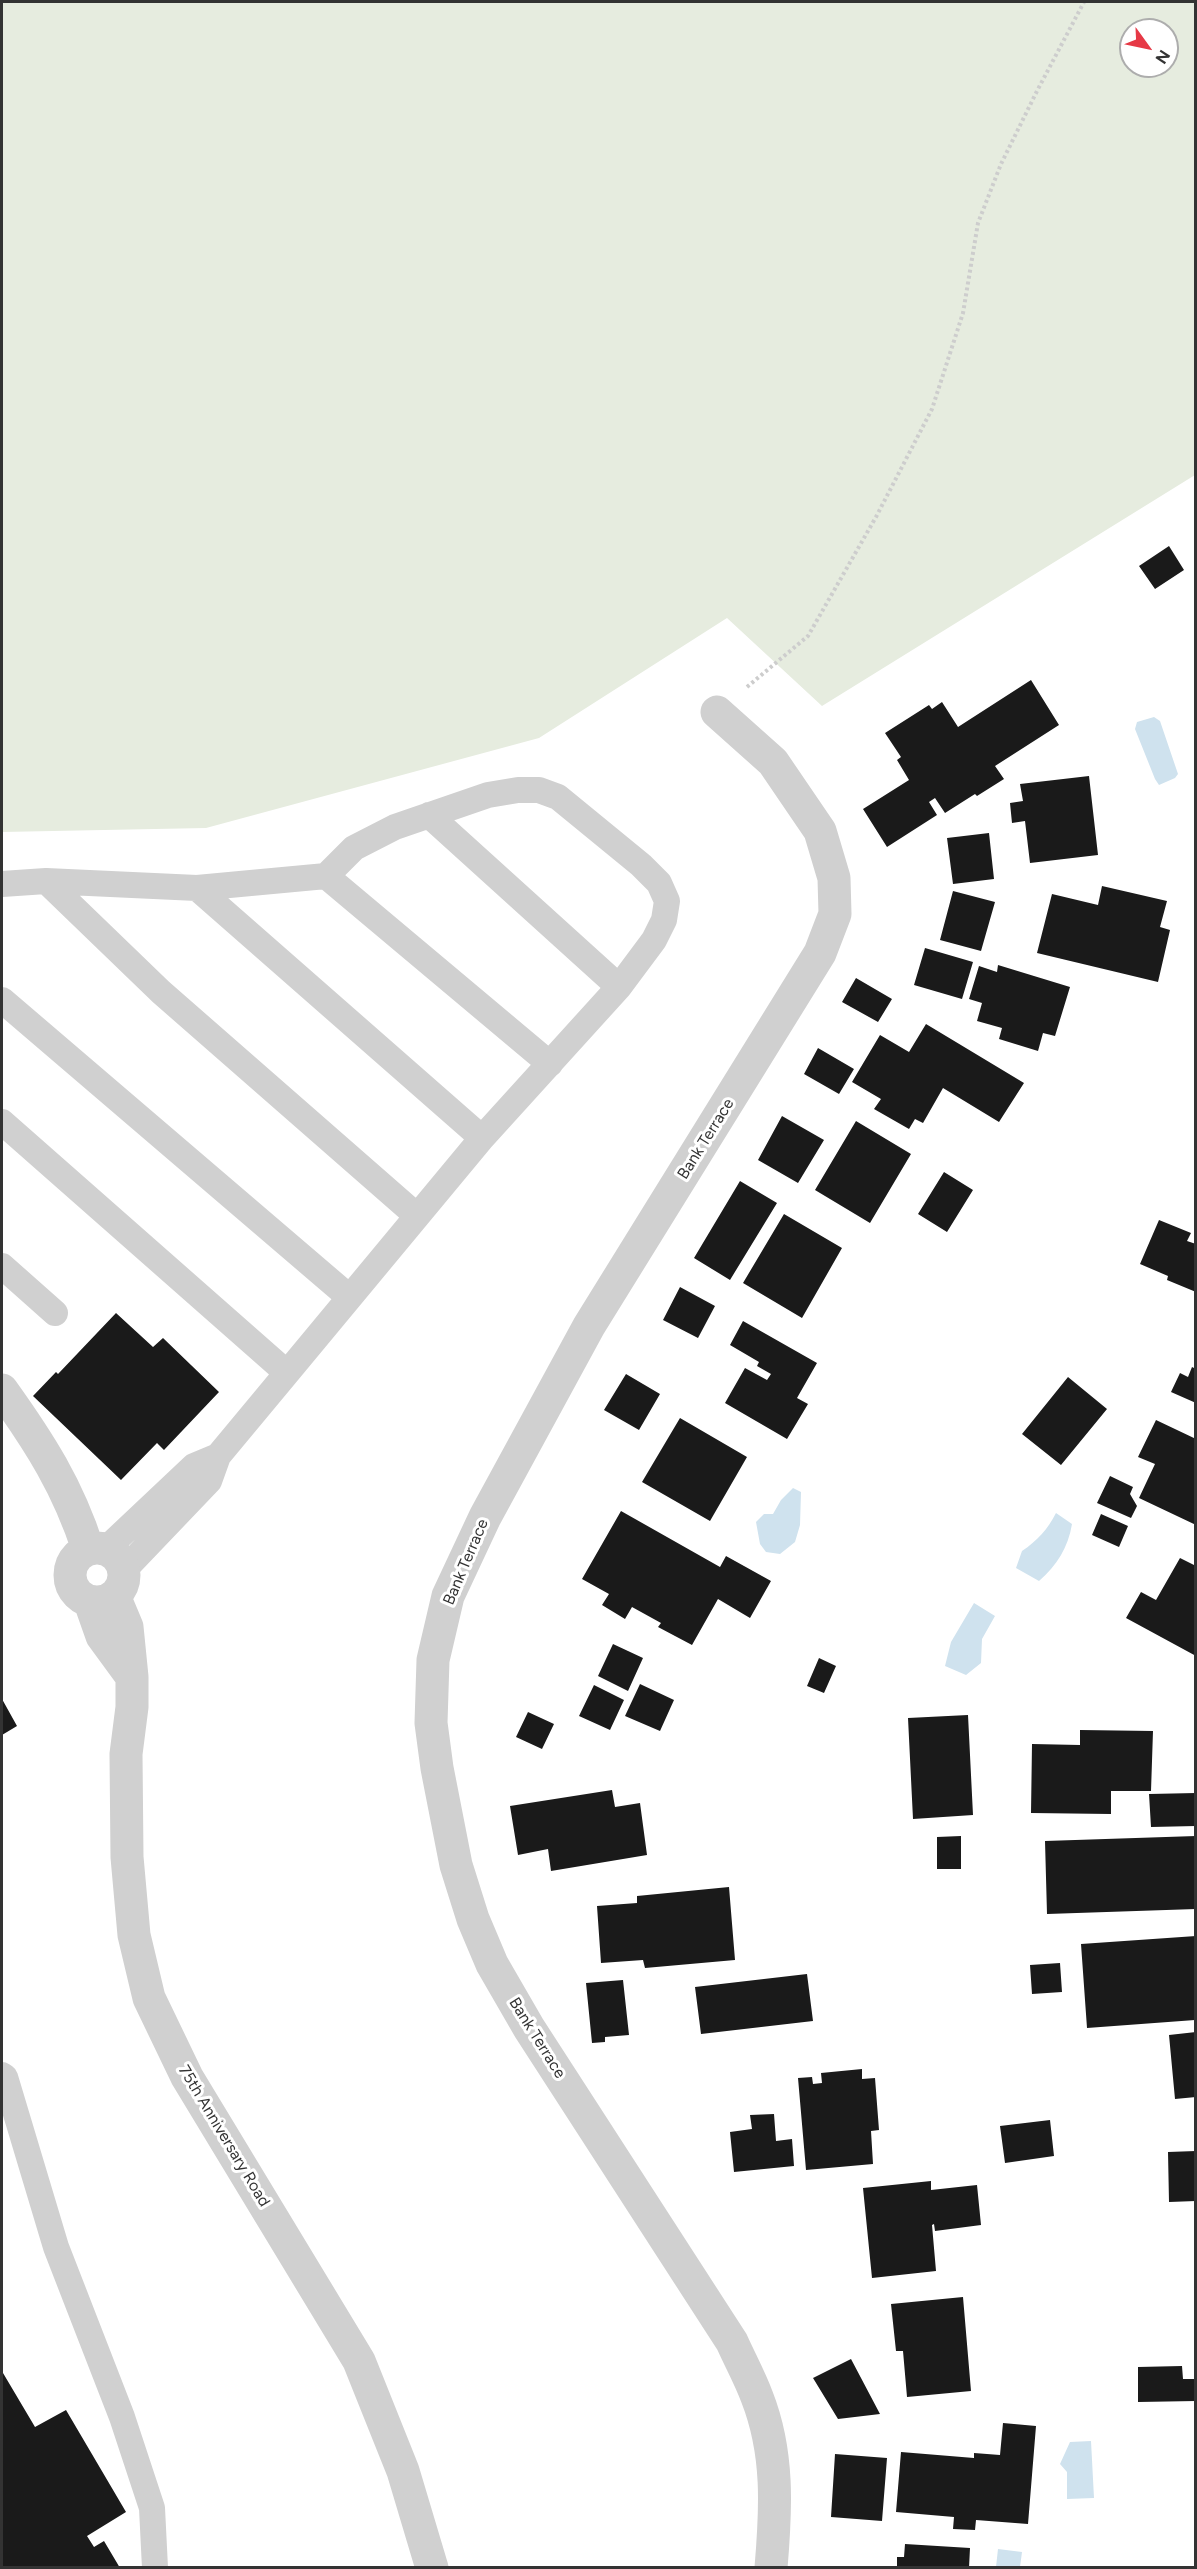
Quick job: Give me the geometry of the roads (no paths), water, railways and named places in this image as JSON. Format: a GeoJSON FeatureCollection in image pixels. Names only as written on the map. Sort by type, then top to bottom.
{"type":"FeatureCollection","features":[{"type":"Feature","properties":{"kind":"street","name":"Bank Terrace"},"geometry":{"type":"LineString","coordinates":[[717,712],[773,762],[820,831],[834,878],[835,914],[820,953],[589,1326],[485,1517],[448,1596],[434,1660],[431,1723],[456,1865],[473,1919],[492,1964],[529,2028],[732,2342],[758,2398],[773,2457],[776,2507],[771,2568]]}},
{"type":"Feature","properties":{"kind":"street","name":"75th Anniversary Road"},"geometry":{"type":"LineString","coordinates":[[2,1390],[58,1473],[76,1510],[104,1573],[102,1636],[132,1677],[132,1707],[126,1754],[127,1857],[134,1935],[149,1998],[187,2077],[359,2361],[403,2471],[432,2568]]}},
{"type":"Feature","properties":{"kind":"lane"},"geometry":{"type":"LineString","coordinates":[[2,884],[46,881],[196,888],[326,876],[354,848],[374,836],[488,795],[518,790],[539,790],[558,797],[641,865],[659,883],[667,901],[664,920],[654,940],[619,987],[482,1138],[218,1456],[194,1466],[104,1573]]}},
{"type":"Feature","properties":{"kind":"lane"},"geometry":{"type":"LineString","coordinates":[[429,815],[619,987]]}},
{"type":"Feature","properties":{"kind":"lane"},"geometry":{"type":"LineString","coordinates":[[326,876],[550,1064]]}},
{"type":"Feature","properties":{"kind":"lane"},"geometry":{"type":"LineString","coordinates":[[46,881],[161,992],[417,1216]]}},
{"type":"Feature","properties":{"kind":"lane"},"geometry":{"type":"LineString","coordinates":[[196,888],[482,1138]]}},
{"type":"Feature","properties":{"kind":"lane"},"geometry":{"type":"LineString","coordinates":[[2,1000],[349,1298]]}},
{"type":"Feature","properties":{"kind":"lane"},"geometry":{"type":"LineString","coordinates":[[2,1122],[287,1373]]}},
{"type":"Feature","properties":{"kind":"lane"},"geometry":{"type":"LineString","coordinates":[[2,1266],[55,1313]]}},
{"type":"Feature","properties":{"kind":"lane"},"geometry":{"type":"LineString","coordinates":[[3,2072],[56,2247],[122,2416],[152,2508],[155,2568]]}},
{"type":"Feature","properties":{"kind":"water"},"geometry":{"type":"Polygon","coordinates":[[[1154,717],[1160,721],[1178,774],[1175,778],[1159,785],[1135,729],[1137,722],[1154,717]]]}},
{"type":"Feature","properties":{"kind":"water"},"geometry":{"type":"Polygon","coordinates":[[[793,1488],[801,1492],[800,1525],[795,1542],[780,1554],[766,1552],[760,1544],[756,1522],[764,1514],[773,1514],[781,1500],[793,1488]]]}},
{"type":"Feature","properties":{"kind":"water"},"geometry":{"type":"Polygon","coordinates":[[[1056,1513],[1072,1524],[1068,1541],[1061,1556],[1039,1581],[1016,1568],[1022,1551],[1042,1534],[1056,1513]]]}},
{"type":"Feature","properties":{"kind":"water"},"geometry":{"type":"Polygon","coordinates":[[[974,1603],[995,1616],[982,1639],[981,1663],[966,1675],[945,1666],[951,1642],[974,1603]]]}},
{"type":"Feature","properties":{"kind":"water"},"geometry":{"type":"Polygon","coordinates":[[[1091,2441],[1094,2498],[1067,2499],[1067,2472],[1060,2464],[1070,2442],[1091,2441]]]}},
{"type":"Feature","properties":{"kind":"water"},"geometry":{"type":"Polygon","coordinates":[[[998,2549],[1022,2552],[1020,2567],[996,2567],[998,2549]]]}}]}
